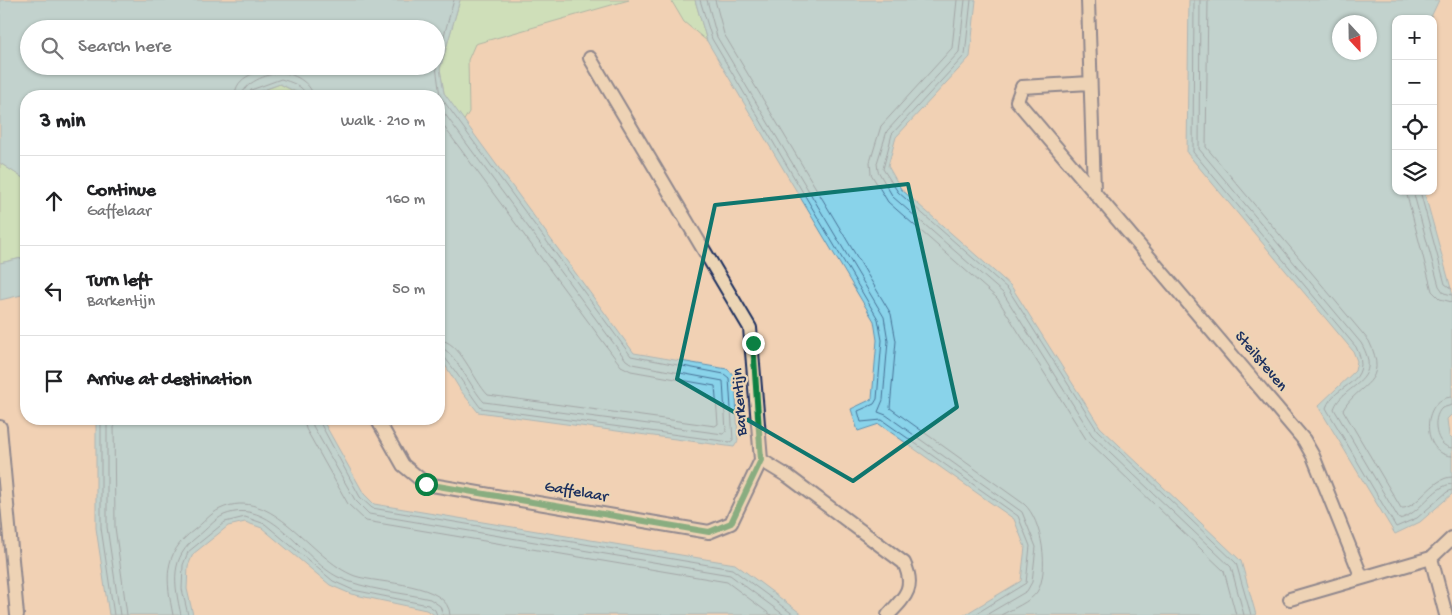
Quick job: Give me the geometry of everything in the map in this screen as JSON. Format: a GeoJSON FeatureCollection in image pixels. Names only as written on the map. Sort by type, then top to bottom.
{"type":"FeatureCollection","features":[{"type":"Feature","properties":{"kind":"street"},"geometry":{"type":"LineString","coordinates":[[1088,0],[1094,191]]}},
{"type":"Feature","properties":{"kind":"street","name":"Barkentijn"},"geometry":{"type":"LineString","coordinates":[[590,58],[750,328],[761,460]]}},
{"type":"Feature","properties":{"kind":"street","name":"Steilsteven"},"geometry":{"type":"LineString","coordinates":[[1090,84],[1022,87],[1017,101],[1304,440],[1313,456],[1362,578]]}},
{"type":"Feature","properties":{"kind":"street","name":"Gaffelaar"},"geometry":{"type":"LineString","coordinates":[[381,425],[404,465],[426,484],[709,532],[731,523],[761,460]]}},
{"type":"Feature","properties":{"kind":"street"},"geometry":{"type":"LineString","coordinates":[[0,427],[17,615]]}},
{"type":"Feature","properties":{"kind":"street"},"geometry":{"type":"LineString","coordinates":[[761,460],[790,477],[904,563],[910,577],[907,596],[888,615]]}},
{"type":"Feature","properties":{"kind":"street"},"geometry":{"type":"LineString","coordinates":[[1290,599],[1431,558],[1452,538]]}},
{"type":"Feature","properties":{"kind":"street"},"geometry":{"type":"LineString","coordinates":[[1431,558],[1446,615]]}},
{"type":"Feature","properties":{"kind":"highlighted area"},"geometry":{"type":"Polygon","coordinates":[[[908,184],[957,407],[853,481],[677,379],[715,205],[908,184]]]}},
{"type":"Feature","properties":{"kind":"green space"},"geometry":{"type":"Polygon","coordinates":[[[460,0],[629,0],[475,44],[468,60],[469,112],[463,122],[444,90],[441,75],[445,75],[445,52],[460,0]]]}},
{"type":"Feature","properties":{"kind":"green space"},"geometry":{"type":"Polygon","coordinates":[[[671,0],[695,0],[707,41],[684,22],[671,0]]]}},
{"type":"Feature","properties":{"kind":"green space"},"geometry":{"type":"Polygon","coordinates":[[[280,84],[292,90],[264,90],[280,84]]]}},
{"type":"Feature","properties":{"kind":"green space"},"geometry":{"type":"Polygon","coordinates":[[[0,163],[20,176],[20,258],[0,263],[0,163]]]}},
{"type":"Feature","properties":{"kind":"water"},"geometry":{"type":"Polygon","coordinates":[[[0,0],[460,0],[445,52],[445,20],[20,20],[20,75],[441,75],[444,90],[292,90],[280,84],[264,90],[20,90],[20,176],[0,163],[0,0]]]}},
{"type":"Feature","properties":{"kind":"water"},"geometry":{"type":"Polygon","coordinates":[[[695,0],[976,0],[970,57],[896,137],[888,166],[901,189],[1011,286],[1100,427],[1241,561],[1256,615],[964,615],[1021,581],[1025,547],[1014,519],[879,424],[858,431],[851,409],[872,399],[877,340],[874,321],[707,41],[695,0]]]}},
{"type":"Feature","properties":{"kind":"water"},"geometry":{"type":"Polygon","coordinates":[[[1189,0],[1439,0],[1432,15],[1392,15],[1392,195],[1425,195],[1452,292],[1452,414],[1447,419],[1449,436],[1452,439],[1452,494],[1420,522],[1395,534],[1318,406],[1355,371],[1357,361],[1353,351],[1187,153],[1189,0]]]}},
{"type":"Feature","properties":{"kind":"water"},"geometry":{"type":"Polygon","coordinates":[[[445,94],[634,353],[727,369],[735,376],[738,441],[734,447],[478,412],[461,391],[445,365],[445,94]]]}},
{"type":"Feature","properties":{"kind":"water"},"geometry":{"type":"Polygon","coordinates":[[[20,258],[20,295],[0,300],[0,263],[20,258]]]}},
{"type":"Feature","properties":{"kind":"water"},"geometry":{"type":"Polygon","coordinates":[[[96,425],[325,425],[364,494],[374,504],[735,564],[803,615],[435,615],[426,610],[351,594],[330,585],[262,528],[245,522],[228,526],[193,554],[188,566],[187,589],[193,615],[109,615],[96,528],[96,425]]]}},
{"type":"Feature","properties":{"kind":"route"},"geometry":{"type":"LineString","coordinates":[[426,484],[709,532],[731,523],[761,460],[753,343]]}}]}
